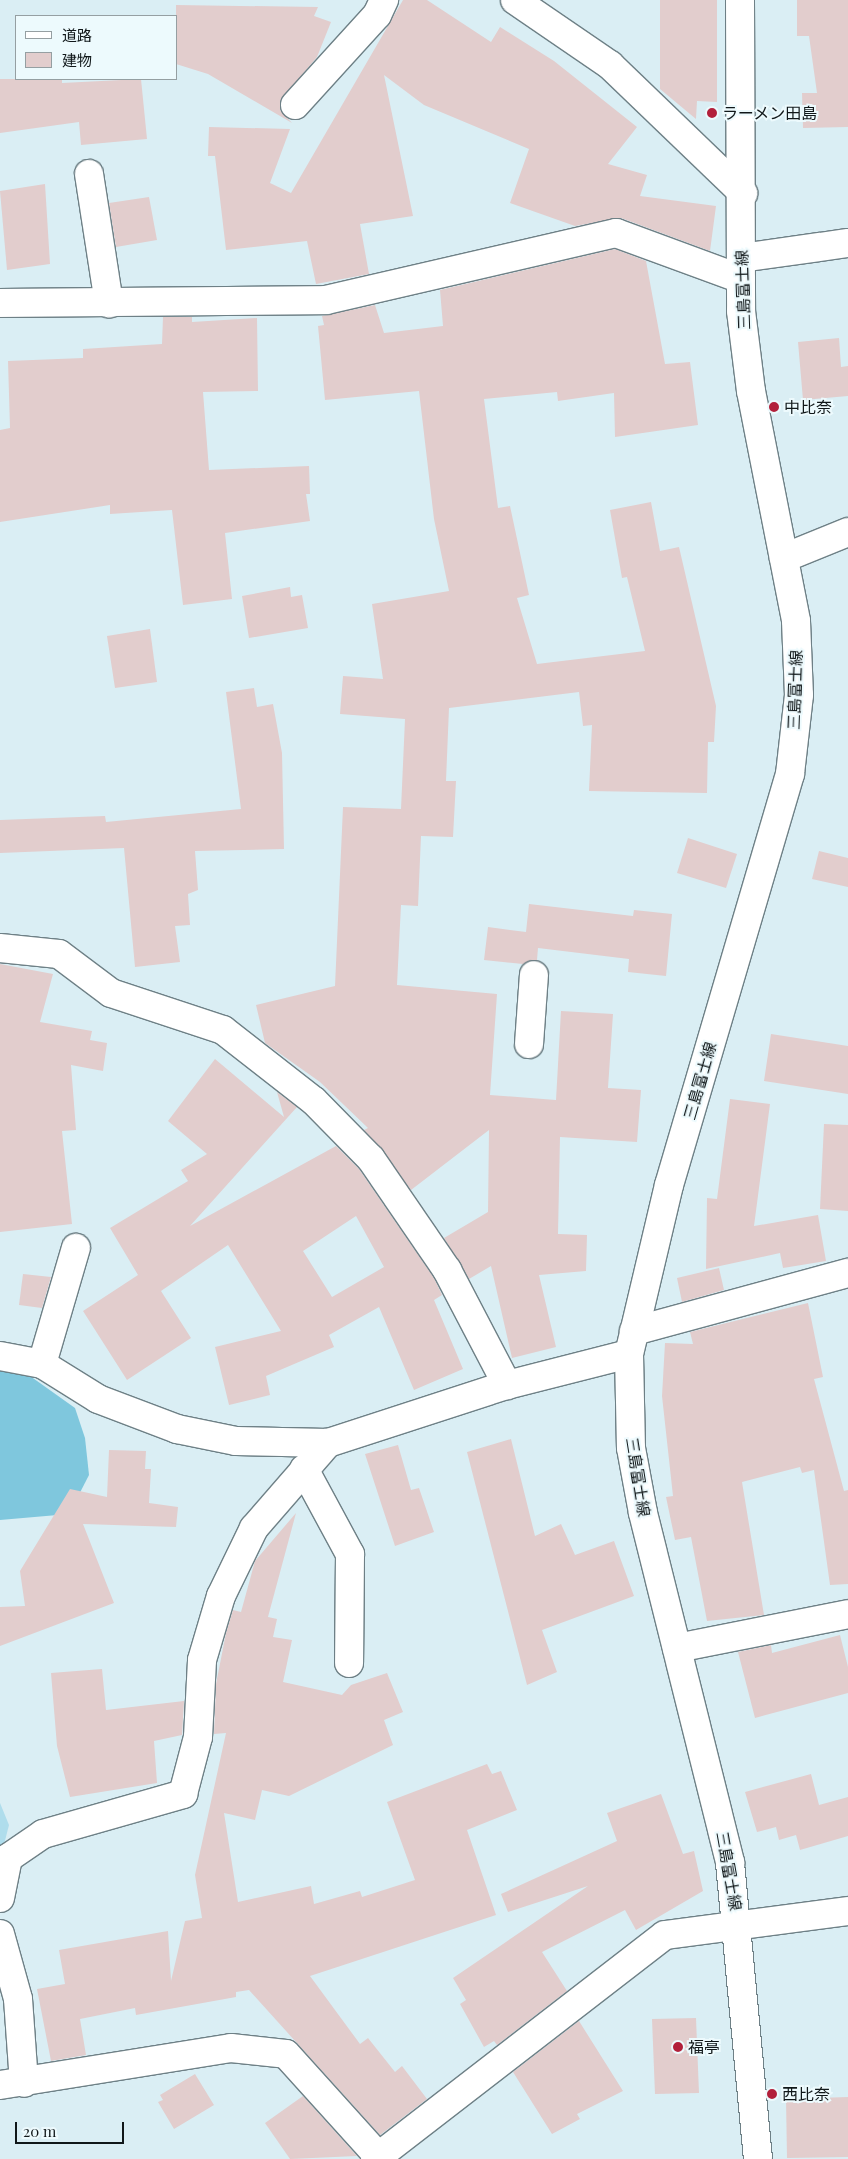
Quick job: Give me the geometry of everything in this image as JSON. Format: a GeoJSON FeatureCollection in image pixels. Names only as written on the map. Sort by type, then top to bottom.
{"type":"FeatureCollection","features":[{"type":"Feature","properties":{"kind":"street"},"geometry":{"type":"LineString","coordinates":[[295,105],[377,15],[384,0]]}},
{"type":"Feature","properties":{"kind":"street"},"geometry":{"type":"LineString","coordinates":[[515,0],[610,65],[742,193]]}},
{"type":"Feature","properties":{"kind":"street","name":"三島富士線"},"geometry":{"type":"LineString","coordinates":[[740,0],[741,268],[750,391],[796,621],[798,695],[790,774],[670,1186],[632,1342],[631,1448],[677,1648],[730,1862],[738,1923],[758,2159]]}},
{"type":"Feature","properties":{"kind":"street"},"geometry":{"type":"LineString","coordinates":[[89,174],[109,303]]}},
{"type":"Feature","properties":{"kind":"street"},"geometry":{"type":"LineString","coordinates":[[0,302],[70,298],[109,303],[326,300],[616,233],[741,268],[848,243]]}},
{"type":"Feature","properties":{"kind":"street"},"geometry":{"type":"LineString","coordinates":[[784,558],[848,532]]}},
{"type":"Feature","properties":{"kind":"street"},"geometry":{"type":"LineString","coordinates":[[0,948],[59,954],[111,993],[223,1030],[314,1101],[371,1159],[447,1270],[507,1385]]}},
{"type":"Feature","properties":{"kind":"street"},"geometry":{"type":"LineString","coordinates":[[529,1044],[534,975]]}},
{"type":"Feature","properties":{"kind":"street"},"geometry":{"type":"LineString","coordinates":[[42,1364],[76,1248]]}},
{"type":"Feature","properties":{"kind":"street"},"geometry":{"type":"LineString","coordinates":[[0,1356],[42,1364],[98,1399],[177,1429],[236,1441],[328,1442],[848,1273]]}},
{"type":"Feature","properties":{"kind":"street"},"geometry":{"type":"LineString","coordinates":[[0,1898],[8,1858],[43,1834],[183,1794],[198,1737],[202,1660],[221,1596],[254,1528],[328,1442]]}},
{"type":"Feature","properties":{"kind":"street"},"geometry":{"type":"LineString","coordinates":[[304,1469],[350,1554],[349,1663]]}},
{"type":"Feature","properties":{"kind":"street"},"geometry":{"type":"LineString","coordinates":[[677,1648],[848,1614]]}},
{"type":"Feature","properties":{"kind":"street"},"geometry":{"type":"LineString","coordinates":[[0,1934],[18,1999],[12,2084],[230,2048],[286,2054],[379,2158],[665,1935],[738,1923],[848,1911]]}},
{"type":"Feature","properties":{"kind":"shaded area"},"geometry":{"type":"Polygon","coordinates":[[[0,1370],[30,1376],[75,1408],[85,1438],[89,1475],[69,1514],[0,1520],[0,1370]]]}},
{"type":"Feature","properties":{"kind":"shaded area"},"geometry":{"type":"Polygon","coordinates":[[[0,1803],[9,1825],[0,1860],[0,1803]]]}},
{"type":"Feature","properties":{"kind":"building"},"geometry":{"type":"Polygon","coordinates":[[[403,0],[427,0],[491,42],[500,27],[554,61],[637,127],[608,164],[647,175],[640,196],[716,206],[710,251],[621,218],[575,226],[510,203],[529,149],[424,105],[384,75],[413,216],[360,224],[369,274],[316,284],[307,241],[226,250],[215,156],[208,156],[209,127],[290,129],[270,183],[291,193],[403,0]]]}},
{"type":"Feature","properties":{"kind":"building"},"geometry":{"type":"Polygon","coordinates":[[[660,0],[717,0],[717,102],[697,101],[696,119],[660,89],[660,0]]]}},
{"type":"Feature","properties":{"kind":"building"},"geometry":{"type":"Polygon","coordinates":[[[797,0],[848,0],[848,127],[803,128],[802,93],[817,93],[809,36],[797,36],[797,0]]]}},
{"type":"Feature","properties":{"kind":"building"},"geometry":{"type":"Polygon","coordinates":[[[176,5],[318,7],[314,16],[331,22],[317,57],[280,101],[280,110],[292,123],[208,74],[178,65],[178,15],[176,15],[176,5]]]}},
{"type":"Feature","properties":{"kind":"building"},"geometry":{"type":"Polygon","coordinates":[[[0,79],[62,80],[62,83],[141,80],[147,139],[81,145],[79,122],[0,133],[0,79]]]}},
{"type":"Feature","properties":{"kind":"building"},"geometry":{"type":"Polygon","coordinates":[[[45,184],[50,264],[7,270],[0,191],[45,184]]]}},
{"type":"Feature","properties":{"kind":"building"},"geometry":{"type":"Polygon","coordinates":[[[149,197],[157,240],[116,247],[109,203],[149,197]]]}},
{"type":"Feature","properties":{"kind":"building"},"geometry":{"type":"Polygon","coordinates":[[[615,249],[646,261],[665,364],[690,362],[698,425],[615,437],[614,393],[558,401],[557,392],[484,399],[498,508],[510,506],[529,595],[517,598],[537,664],[645,651],[627,577],[622,578],[610,510],[651,502],[660,551],[679,547],[716,706],[714,742],[708,742],[707,793],[589,791],[592,725],[583,726],[579,692],[449,708],[446,781],[456,781],[453,837],[421,836],[418,906],[401,905],[397,985],[497,994],[490,1095],[556,1100],[561,1011],[613,1014],[608,1088],[641,1090],[637,1142],[560,1137],[558,1234],[587,1235],[586,1271],[539,1275],[556,1347],[512,1358],[491,1266],[469,1279],[444,1238],[488,1212],[489,1130],[411,1190],[364,1130],[368,1128],[320,1082],[265,1043],[256,1005],[335,986],[343,807],[401,809],[405,719],[340,714],[343,676],[383,679],[372,604],[449,591],[434,519],[419,391],[325,400],[318,326],[324,325],[322,316],[375,305],[384,333],[443,326],[440,290],[615,249]]]}},
{"type":"Feature","properties":{"kind":"building"},"geometry":{"type":"Polygon","coordinates":[[[163,317],[192,317],[192,322],[257,318],[258,391],[203,392],[209,470],[309,466],[310,494],[306,494],[310,521],[225,533],[232,599],[183,605],[172,510],[110,514],[110,505],[0,522],[0,430],[10,428],[8,361],[83,358],[83,349],[162,344],[163,317]]]}},
{"type":"Feature","properties":{"kind":"building"},"geometry":{"type":"Polygon","coordinates":[[[839,338],[841,367],[848,366],[848,396],[803,400],[798,342],[839,338]]]}},
{"type":"Feature","properties":{"kind":"building"},"geometry":{"type":"Polygon","coordinates":[[[290,587],[291,597],[302,595],[308,628],[249,638],[242,596],[290,587]]]}},
{"type":"Feature","properties":{"kind":"building"},"geometry":{"type":"Polygon","coordinates":[[[150,629],[157,682],[115,688],[107,636],[150,629]]]}},
{"type":"Feature","properties":{"kind":"building"},"geometry":{"type":"Polygon","coordinates":[[[254,688],[257,707],[273,704],[282,753],[284,849],[195,851],[198,890],[188,894],[190,925],[175,926],[180,962],[135,967],[124,848],[0,853],[0,820],[105,816],[106,822],[241,809],[226,692],[254,688]]]}},
{"type":"Feature","properties":{"kind":"building"},"geometry":{"type":"Polygon","coordinates":[[[688,838],[737,854],[726,888],[677,873],[688,838]]]}},
{"type":"Feature","properties":{"kind":"building"},"geometry":{"type":"Polygon","coordinates":[[[819,851],[848,858],[848,887],[812,879],[819,851]]]}},
{"type":"Feature","properties":{"kind":"building"},"geometry":{"type":"Polygon","coordinates":[[[529,904],[633,916],[634,910],[672,914],[666,976],[628,972],[629,959],[538,948],[537,960],[523,964],[484,960],[488,927],[526,932],[529,904]]]}},
{"type":"Feature","properties":{"kind":"building"},"geometry":{"type":"Polygon","coordinates":[[[0,964],[53,974],[40,1022],[92,1031],[90,1040],[107,1043],[103,1071],[71,1065],[76,1130],[62,1131],[72,1224],[0,1232],[0,964]]]}},
{"type":"Feature","properties":{"kind":"building"},"geometry":{"type":"Polygon","coordinates":[[[771,1034],[848,1046],[848,1094],[764,1081],[771,1034]]]}},
{"type":"Feature","properties":{"kind":"building"},"geometry":{"type":"Polygon","coordinates":[[[215,1059],[284,1117],[277,1092],[297,1107],[190,1226],[336,1146],[359,1169],[434,1278],[442,1295],[434,1300],[463,1369],[414,1390],[379,1307],[329,1335],[334,1347],[266,1376],[270,1395],[229,1405],[215,1347],[281,1331],[228,1245],[161,1291],[191,1338],[127,1380],[83,1311],[138,1275],[110,1228],[188,1181],[181,1170],[207,1154],[168,1121],[215,1059]],[[356,1216],[303,1251],[332,1297],[384,1267],[356,1216]]]}},
{"type":"Feature","properties":{"kind":"building"},"geometry":{"type":"Polygon","coordinates":[[[730,1099],[770,1104],[754,1226],[818,1215],[826,1261],[783,1268],[780,1253],[706,1269],[707,1198],[717,1199],[730,1099]]]}},
{"type":"Feature","properties":{"kind":"building"},"geometry":{"type":"Polygon","coordinates":[[[824,1124],[848,1125],[848,1211],[820,1209],[824,1124]]]}},
{"type":"Feature","properties":{"kind":"building"},"geometry":{"type":"Polygon","coordinates":[[[719,1268],[724,1290],[682,1302],[677,1278],[719,1268]]]}},
{"type":"Feature","properties":{"kind":"building"},"geometry":{"type":"Polygon","coordinates":[[[23,1274],[51,1277],[42,1308],[19,1305],[23,1274]]]}},
{"type":"Feature","properties":{"kind":"building"},"geometry":{"type":"Polygon","coordinates":[[[808,1303],[823,1377],[814,1379],[844,1491],[848,1490],[848,1584],[830,1585],[814,1470],[802,1473],[800,1467],[742,1482],[764,1615],[707,1621],[691,1537],[675,1540],[666,1497],[673,1496],[662,1396],[665,1343],[693,1344],[690,1332],[808,1303]]]}},
{"type":"Feature","properties":{"kind":"building"},"geometry":{"type":"Polygon","coordinates":[[[511,1439],[535,1536],[561,1524],[575,1555],[614,1541],[634,1596],[542,1630],[557,1672],[527,1685],[467,1452],[511,1439]]]}},
{"type":"Feature","properties":{"kind":"building"},"geometry":{"type":"Polygon","coordinates":[[[398,1445],[411,1490],[419,1488],[434,1532],[395,1546],[365,1454],[398,1445]]]}},
{"type":"Feature","properties":{"kind":"building"},"geometry":{"type":"Polygon","coordinates":[[[109,1450],[146,1451],[145,1469],[151,1469],[149,1503],[178,1507],[176,1527],[83,1524],[114,1603],[0,1646],[0,1607],[25,1606],[20,1571],[70,1489],[107,1497],[109,1450]]]}},
{"type":"Feature","properties":{"kind":"building"},"geometry":{"type":"Polygon","coordinates":[[[296,1513],[268,1617],[277,1619],[273,1637],[292,1640],[283,1682],[342,1695],[351,1685],[387,1673],[403,1712],[384,1720],[393,1745],[289,1796],[262,1790],[255,1820],[224,1813],[238,1902],[311,1886],[314,1904],[360,1891],[362,1897],[415,1880],[387,1802],[487,1764],[492,1774],[501,1771],[517,1810],[467,1830],[496,1915],[310,1976],[360,2044],[368,2038],[395,2072],[402,2066],[427,2099],[380,2135],[249,1990],[236,1992],[236,1997],[136,2015],[135,2008],[80,2019],[86,2055],[51,2061],[37,1989],[65,1984],[59,1950],[168,1931],[171,1981],[185,1921],[202,1918],[195,1875],[226,1733],[214,1734],[216,1684],[226,1633],[233,1610],[241,1612],[255,1561],[296,1513]]]}},
{"type":"Feature","properties":{"kind":"building"},"geometry":{"type":"Polygon","coordinates":[[[840,1635],[848,1667],[848,1693],[755,1718],[738,1652],[771,1645],[772,1653],[840,1635]]]}},
{"type":"Feature","properties":{"kind":"building"},"geometry":{"type":"Polygon","coordinates":[[[102,1669],[106,1710],[184,1701],[182,1735],[154,1741],[157,1783],[70,1797],[57,1746],[51,1673],[102,1669]]]}},
{"type":"Feature","properties":{"kind":"building"},"geometry":{"type":"Polygon","coordinates":[[[811,1774],[819,1805],[848,1797],[848,1836],[800,1850],[796,1835],[779,1840],[776,1827],[757,1832],[745,1792],[811,1774]]]}},
{"type":"Feature","properties":{"kind":"building"},"geometry":{"type":"Polygon","coordinates":[[[661,1794],[683,1854],[694,1851],[703,1891],[636,1930],[625,1910],[542,1952],[567,1991],[497,2045],[494,2041],[484,2047],[460,2004],[466,2000],[453,1978],[588,1886],[508,1912],[501,1894],[617,1841],[607,1813],[661,1794]]]}},
{"type":"Feature","properties":{"kind":"building"},"geometry":{"type":"Polygon","coordinates":[[[696,2018],[699,2093],[655,2094],[652,2019],[696,2018]]]}},
{"type":"Feature","properties":{"kind":"building"},"geometry":{"type":"Polygon","coordinates":[[[579,2021],[623,2091],[577,2114],[580,2119],[552,2134],[513,2072],[579,2021]]]}},
{"type":"Feature","properties":{"kind":"building"},"geometry":{"type":"Polygon","coordinates":[[[195,2074],[214,2105],[174,2129],[158,2102],[163,2100],[160,2095],[195,2074]]]}},
{"type":"Feature","properties":{"kind":"building"},"geometry":{"type":"Polygon","coordinates":[[[303,2096],[357,2156],[290,2159],[265,2123],[303,2096]]]}},
{"type":"Feature","properties":{"kind":"building"},"geometry":{"type":"Polygon","coordinates":[[[848,2097],[848,2157],[787,2158],[786,2099],[848,2097]]]}},
{"type":"Feature","properties":{"kind":"place","name":"ラーメン田島"},"geometry":{"type":"Point","coordinates":[712,113]}},
{"type":"Feature","properties":{"kind":"place","name":"中比奈"},"geometry":{"type":"Point","coordinates":[774,407]}},
{"type":"Feature","properties":{"kind":"place","name":"福亭"},"geometry":{"type":"Point","coordinates":[678,2047]}},
{"type":"Feature","properties":{"kind":"place","name":"西比奈"},"geometry":{"type":"Point","coordinates":[772,2094]}}]}
